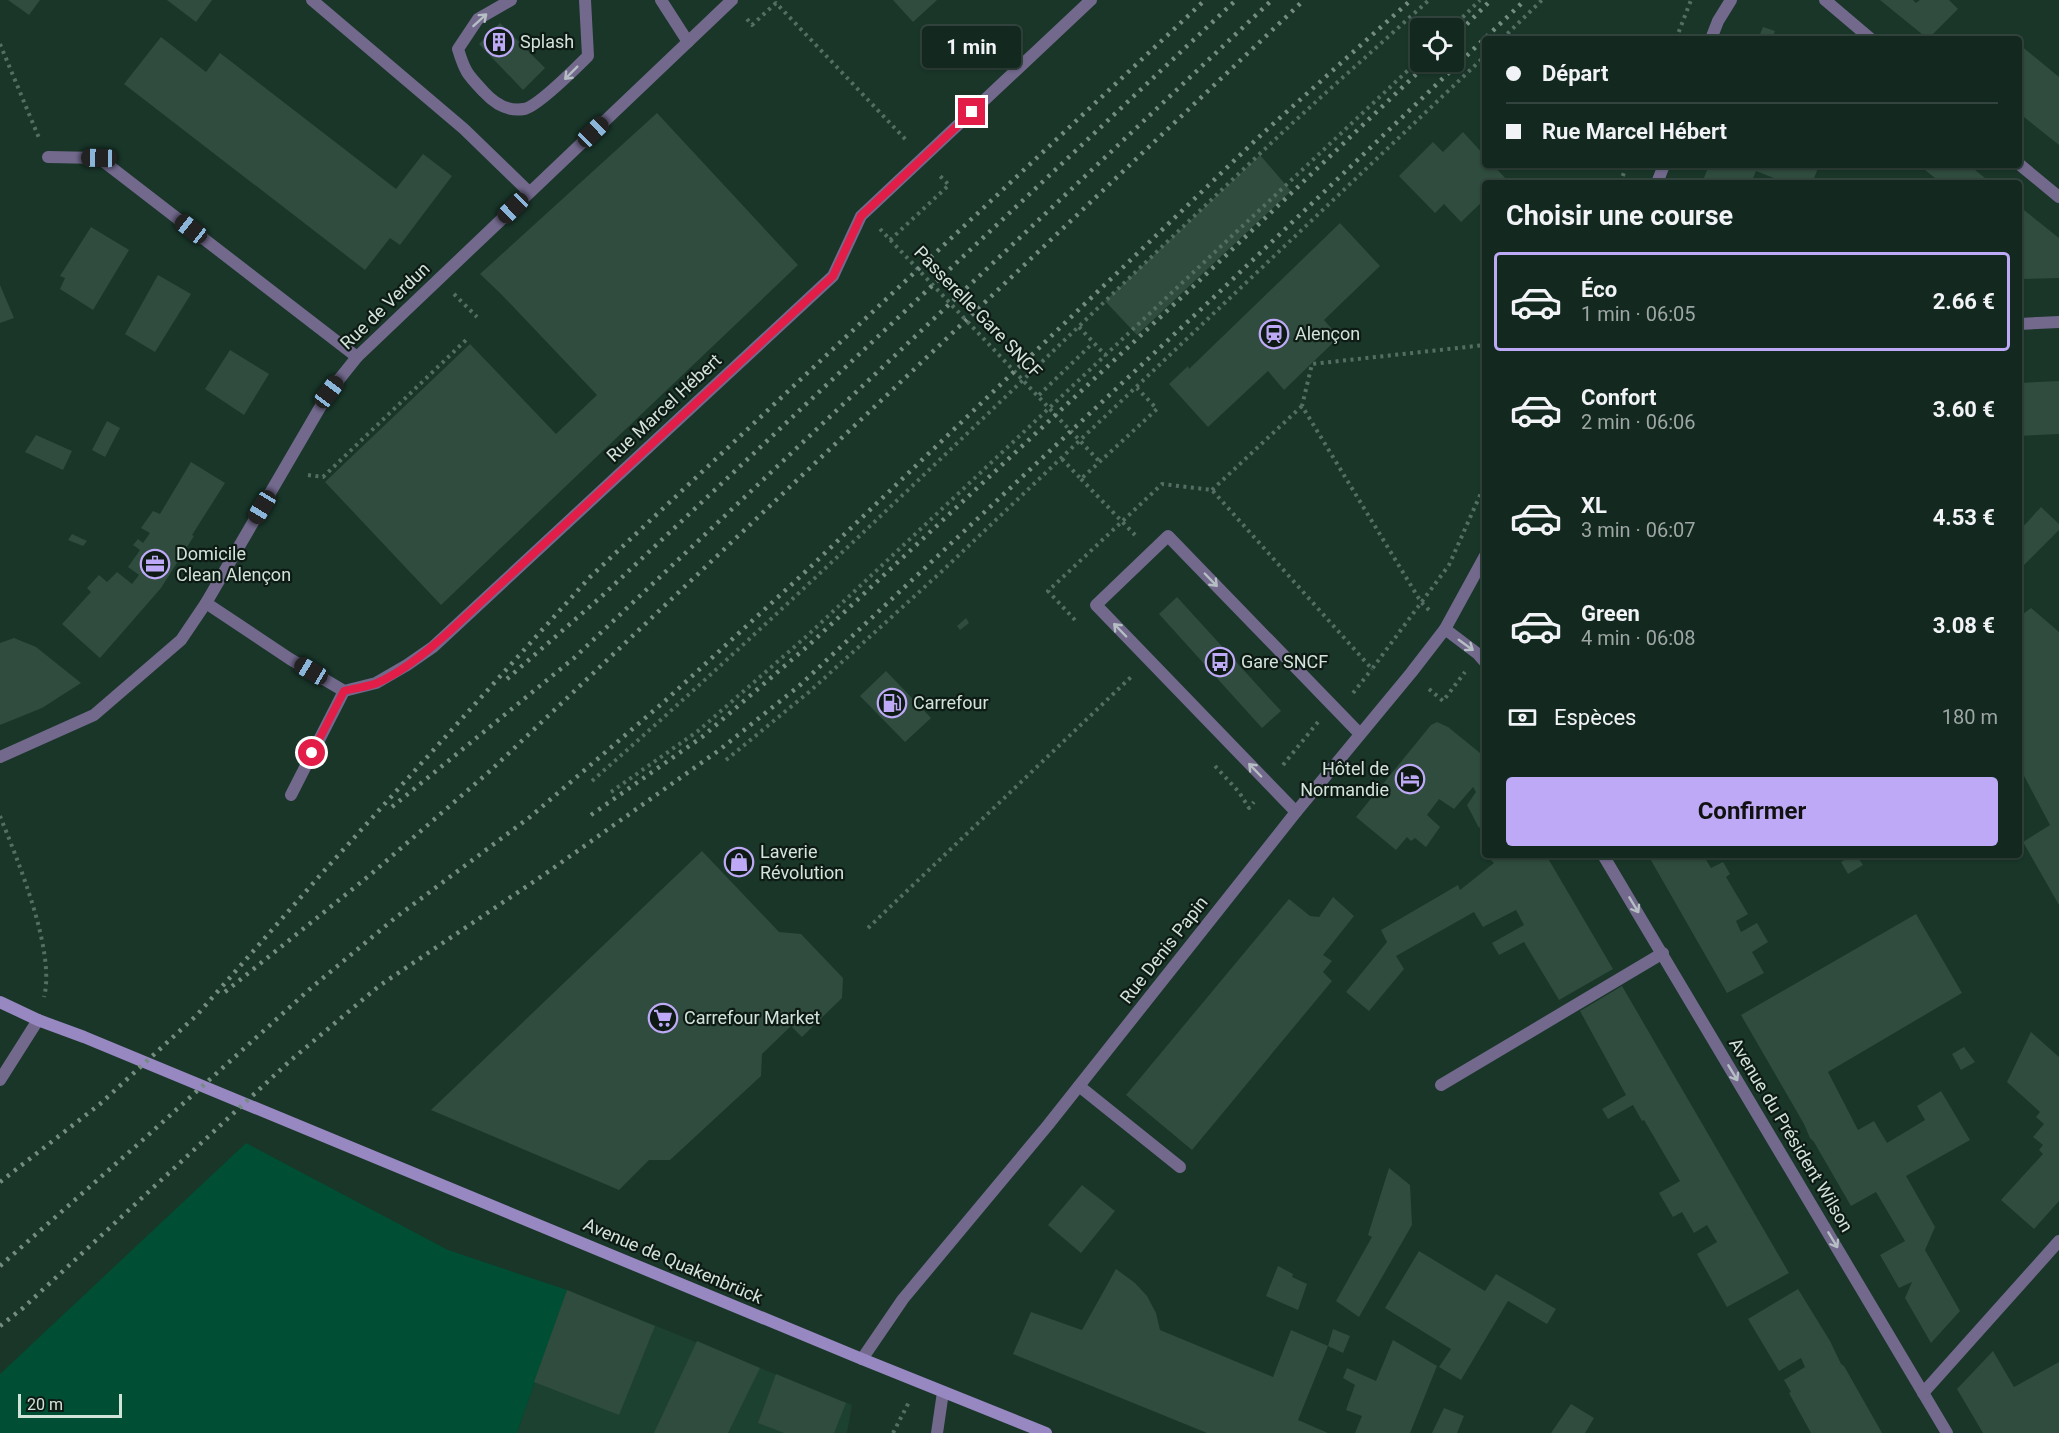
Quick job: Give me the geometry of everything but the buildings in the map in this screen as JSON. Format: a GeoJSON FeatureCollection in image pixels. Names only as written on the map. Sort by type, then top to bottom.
{"type":"FeatureCollection","features":[{"type":"Feature","properties":{"kind":"main road"},"geometry":{"type":"LineString","coordinates":[[0,1002],[38,1020]]}},
{"type":"Feature","properties":{"kind":"main road","name":"Avenue de Quakenbrück"},"geometry":{"type":"LineString","coordinates":[[38,1020],[84,1036],[1046,1433]]}},
{"type":"Feature","properties":{"kind":"street"},"geometry":{"type":"LineString","coordinates":[[312,0],[464,129],[529,192]]}},
{"type":"Feature","properties":{"kind":"street"},"geometry":{"type":"LineString","coordinates":[[511,0],[478,19],[458,49],[464,71],[489,98],[504,109],[525,109],[565,79],[588,56],[585,0]]}},
{"type":"Feature","properties":{"kind":"street"},"geometry":{"type":"LineString","coordinates":[[661,0],[688,42]]}},
{"type":"Feature","properties":{"kind":"street","name":"Rue de Verdun"},"geometry":{"type":"LineString","coordinates":[[0,757],[94,715],[181,640],[206,603],[329,392],[357,357],[732,0]]}},
{"type":"Feature","properties":{"kind":"street","name":"Rue Marcel Hébert"},"geometry":{"type":"LineString","coordinates":[[344,691],[376,683],[407,666],[433,647],[833,276],[861,216],[1091,0]]}},
{"type":"Feature","properties":{"kind":"street"},"geometry":{"type":"LineString","coordinates":[[1712,36],[1731,0]]}},
{"type":"Feature","properties":{"kind":"street"},"geometry":{"type":"LineString","coordinates":[[1825,0],[1867,36]]}},
{"type":"Feature","properties":{"kind":"street"},"geometry":{"type":"LineString","coordinates":[[48,157],[99,158],[357,357]]}},
{"type":"Feature","properties":{"kind":"street"},"geometry":{"type":"LineString","coordinates":[[2022,166],[2059,197]]}},
{"type":"Feature","properties":{"kind":"street"},"geometry":{"type":"LineString","coordinates":[[2022,324],[2059,322]]}},
{"type":"Feature","properties":{"kind":"street"},"geometry":{"type":"LineString","coordinates":[[1296,812],[1096,606],[1168,536],[1360,734]]}},
{"type":"Feature","properties":{"kind":"street","name":"Rue Denis Papin"},"geometry":{"type":"LineString","coordinates":[[862,1359],[903,1299],[1079,1086],[1296,812],[1445,629],[1482,561]]}},
{"type":"Feature","properties":{"kind":"street"},"geometry":{"type":"LineString","coordinates":[[206,603],[344,691],[291,795]]}},
{"type":"Feature","properties":{"kind":"street"},"geometry":{"type":"LineString","coordinates":[[1445,629],[1482,659]]}},
{"type":"Feature","properties":{"kind":"street","name":"Avenue du Président Wilson"},"geometry":{"type":"LineString","coordinates":[[1605,858],[1947,1433]]}},
{"type":"Feature","properties":{"kind":"street"},"geometry":{"type":"LineString","coordinates":[[1441,1085],[1663,953]]}},
{"type":"Feature","properties":{"kind":"street"},"geometry":{"type":"LineString","coordinates":[[0,1080],[38,1020]]}},
{"type":"Feature","properties":{"kind":"street"},"geometry":{"type":"LineString","coordinates":[[1079,1086],[1180,1167]]}},
{"type":"Feature","properties":{"kind":"street"},"geometry":{"type":"LineString","coordinates":[[1923,1393],[2059,1241]]}},
{"type":"Feature","properties":{"kind":"street"},"geometry":{"type":"LineString","coordinates":[[937,1433],[943,1392]]}},
{"type":"Feature","properties":{"kind":"path"},"geometry":{"type":"LineString","coordinates":[[592,781],[674,709],[811,582],[1269,145],[1429,0]]}},
{"type":"Feature","properties":{"kind":"path"},"geometry":{"type":"LineString","coordinates":[[1462,18],[1480,0]]}},
{"type":"Feature","properties":{"kind":"path"},"geometry":{"type":"LineString","coordinates":[[1505,36],[1542,0]]}},
{"type":"Feature","properties":{"kind":"path"},"geometry":{"type":"LineString","coordinates":[[1677,36],[1691,0]]}},
{"type":"Feature","properties":{"kind":"path"},"geometry":{"type":"LineString","coordinates":[[776,3],[923,158]]}},
{"type":"Feature","properties":{"kind":"path"},"geometry":{"type":"LineString","coordinates":[[0,44],[48,157]]}},
{"type":"Feature","properties":{"kind":"path"},"geometry":{"type":"LineString","coordinates":[[726,760],[809,692],[940,573],[1482,59]]}},
{"type":"Feature","properties":{"kind":"path"},"geometry":{"type":"LineString","coordinates":[[611,792],[698,731],[808,635],[1410,68]]}},
{"type":"Feature","properties":{"kind":"path","name":"Passerelle Gare SNCF"},"geometry":{"type":"LineString","coordinates":[[949,185],[890,240],[1100,462]]}},
{"type":"Feature","properties":{"kind":"path"},"geometry":{"type":"LineString","coordinates":[[453,293],[477,317]]}},
{"type":"Feature","properties":{"kind":"path"},"geometry":{"type":"LineString","coordinates":[[1079,327],[1106,356]]}},
{"type":"Feature","properties":{"kind":"path"},"geometry":{"type":"LineString","coordinates":[[306,474],[323,477],[466,340]]}},
{"type":"Feature","properties":{"kind":"path"},"geometry":{"type":"LineString","coordinates":[[1039,395],[1093,343]]}},
{"type":"Feature","properties":{"kind":"path"},"geometry":{"type":"LineString","coordinates":[[1372,669],[1212,490],[1302,406],[1312,364],[1482,345]]}},
{"type":"Feature","properties":{"kind":"path"},"geometry":{"type":"LineString","coordinates":[[1081,479],[1157,409],[1137,388]]}},
{"type":"Feature","properties":{"kind":"path"},"geometry":{"type":"LineString","coordinates":[[1302,406],[1421,602],[1445,629]]}},
{"type":"Feature","properties":{"kind":"path"},"geometry":{"type":"LineString","coordinates":[[1062,459],[1152,552]]}},
{"type":"Feature","properties":{"kind":"path"},"geometry":{"type":"LineString","coordinates":[[1249,808],[1317,723],[1354,692],[1449,565],[1482,491]]}},
{"type":"Feature","properties":{"kind":"path"},"geometry":{"type":"LineString","coordinates":[[868,928],[1131,677]]}},
{"type":"Feature","properties":{"kind":"path"},"geometry":{"type":"LineString","coordinates":[[0,816],[26,881],[45,958],[45,991],[38,1020]]}},
{"type":"Feature","properties":{"kind":"path"},"geometry":{"type":"LineString","coordinates":[[895,1432],[919,1382]]}},
{"type":"Feature","properties":{"kind":"shaded area"},"geometry":{"type":"Polygon","coordinates":[[[246,1143],[448,1250],[567,1290],[517,1433],[0,1433],[0,1374],[246,1143]]]}},
{"type":"Feature","properties":{"kind":"shaded area"},"geometry":{"type":"Polygon","coordinates":[[[567,1290],[852,1405],[847,1433],[517,1433],[567,1290]]]}},
{"type":"Feature","properties":{"kind":"railway"},"geometry":{"type":"LineString","coordinates":[[0,1182],[100,1104],[197,1015],[590,577],[1205,0]]}},
{"type":"Feature","properties":{"kind":"railway"},"geometry":{"type":"LineString","coordinates":[[507,679],[602,596],[1236,0]]}},
{"type":"Feature","properties":{"kind":"railway"},"geometry":{"type":"LineString","coordinates":[[392,807],[574,658],[1272,0]]}},
{"type":"Feature","properties":{"kind":"railway"},"geometry":{"type":"LineString","coordinates":[[225,992],[370,875],[490,771],[1304,0]]}},
{"type":"Feature","properties":{"kind":"railway"},"geometry":{"type":"LineString","coordinates":[[0,1266],[311,988],[395,918],[530,817],[665,701],[802,575],[1262,134],[1411,0]]}},
{"type":"Feature","properties":{"kind":"railway"},"geometry":{"type":"LineString","coordinates":[[1464,27],[1491,0]]}},
{"type":"Feature","properties":{"kind":"railway"},"geometry":{"type":"LineString","coordinates":[[1487,36],[1525,0]]}},
{"type":"Feature","properties":{"kind":"railway"},"geometry":{"type":"LineString","coordinates":[[0,1326],[23,1308],[291,1060],[379,986],[545,874],[718,751],[799,686],[1214,297],[1482,41]]}},
{"type":"Feature","properties":{"kind":"railway"},"geometry":{"type":"LineString","coordinates":[[591,815],[702,737],[809,645],[1198,282],[1418,72]]}},
{"type":"Feature","properties":{"kind":"place","name":"Splash"},"geometry":{"type":"Point","coordinates":[499,42]}},
{"type":"Feature","properties":{"kind":"place","name":"Alençon"},"geometry":{"type":"Point","coordinates":[1274,334]}},
{"type":"Feature","properties":{"kind":"place","name":"Domicile Clean Alençon"},"geometry":{"type":"Point","coordinates":[155,564]}},
{"type":"Feature","properties":{"kind":"place","name":"Gare SNCF"},"geometry":{"type":"Point","coordinates":[1220,662]}},
{"type":"Feature","properties":{"kind":"place","name":"Carrefour"},"geometry":{"type":"Point","coordinates":[892,703]}},
{"type":"Feature","properties":{"kind":"place","name":"Hôtel de Normandie"},"geometry":{"type":"Point","coordinates":[1410,779]}},
{"type":"Feature","properties":{"kind":"place","name":"Laverie Révolution"},"geometry":{"type":"Point","coordinates":[739,862]}},
{"type":"Feature","properties":{"kind":"place","name":"Carrefour Market"},"geometry":{"type":"Point","coordinates":[663,1018]}},
{"type":"Feature","properties":{"kind":"route"},"geometry":{"type":"LineString","coordinates":[[312,753],[344,691],[376,683],[407,666],[433,647],[833,276],[861,216],[972,112]]}}]}
